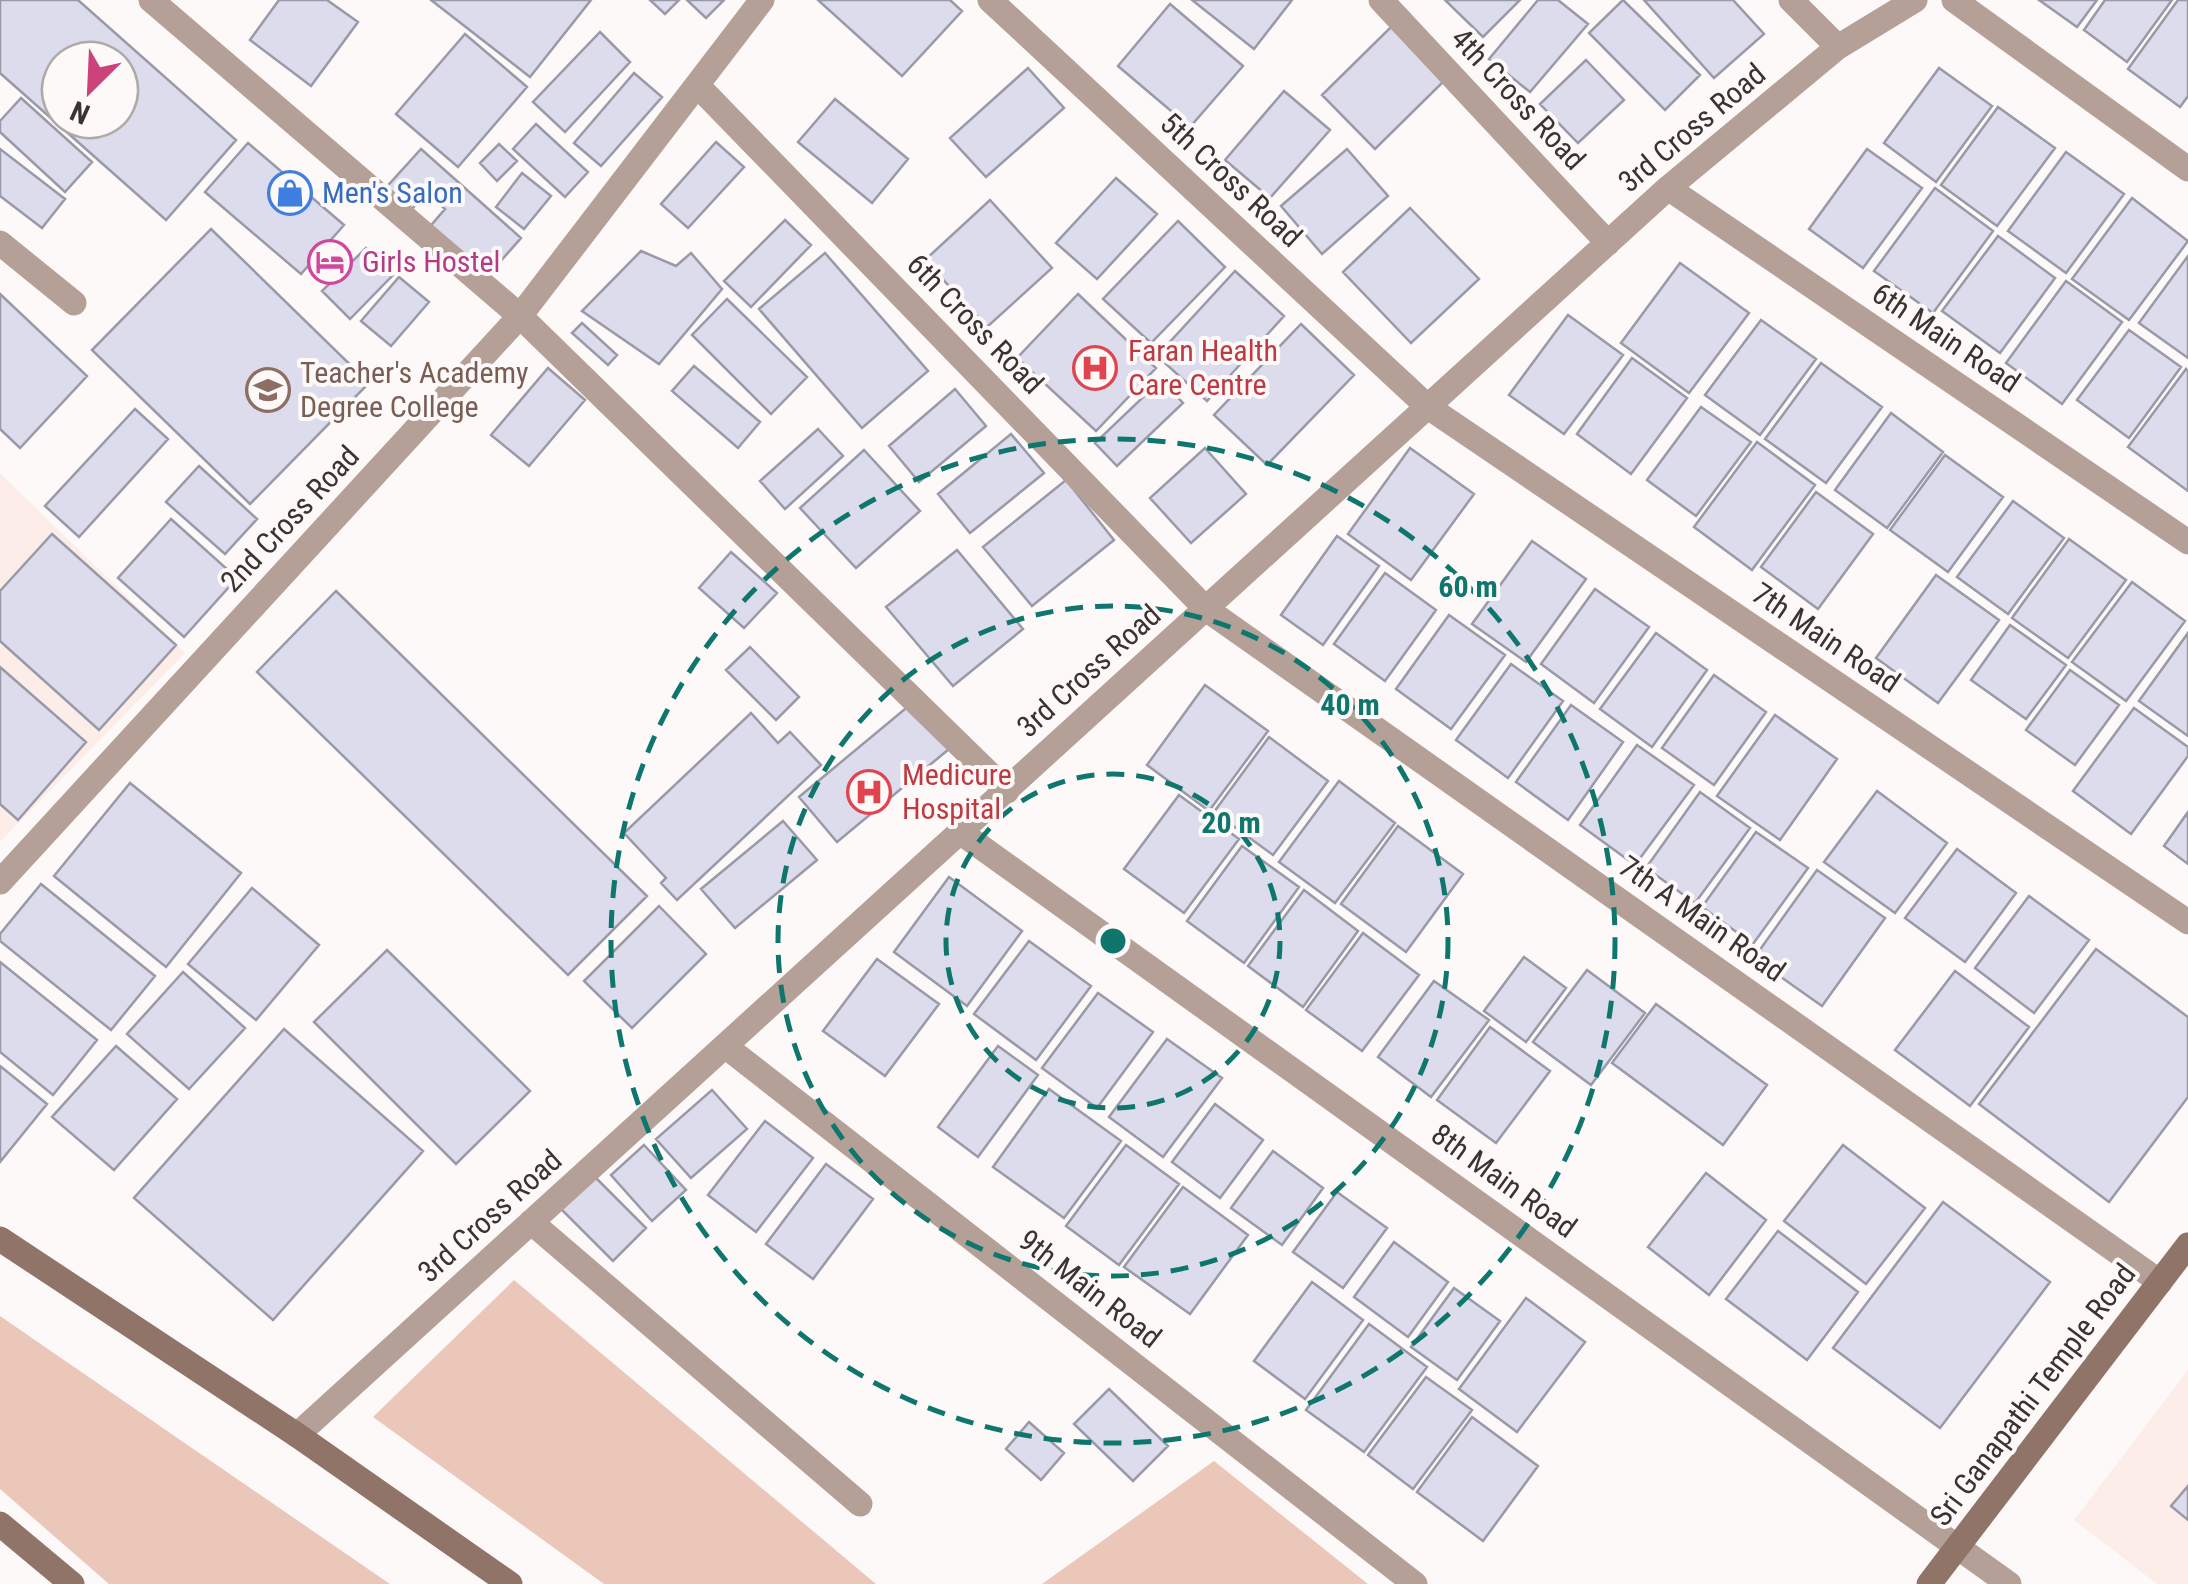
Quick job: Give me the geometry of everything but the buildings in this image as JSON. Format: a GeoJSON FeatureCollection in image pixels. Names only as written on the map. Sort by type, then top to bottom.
{"type":"FeatureCollection","features":[{"type":"Feature","properties":{"kind":"street"},"geometry":{"type":"LineString","coordinates":[[151,0],[520,316],[1006,790]]}},
{"type":"Feature","properties":{"kind":"street","name":"2nd Cross Road"},"geometry":{"type":"LineString","coordinates":[[0,882],[520,316],[762,0]]}},
{"type":"Feature","properties":{"kind":"street","name":"5th Cross Road"},"geometry":{"type":"LineString","coordinates":[[990,0],[1428,408]]}},
{"type":"Feature","properties":{"kind":"street","name":"4th Cross Road"},"geometry":{"type":"LineString","coordinates":[[1381,0],[1608,242]]}},
{"type":"Feature","properties":{"kind":"street"},"geometry":{"type":"LineString","coordinates":[[1791,0],[1838,47]]}},
{"type":"Feature","properties":{"kind":"street","name":"3rd Cross Road"},"geometry":{"type":"LineString","coordinates":[[297,1436],[1668,188],[1838,47],[1915,0]]}},
{"type":"Feature","properties":{"kind":"street"},"geometry":{"type":"LineString","coordinates":[[1954,0],[2188,168]]}},
{"type":"Feature","properties":{"kind":"street","name":"6th Cross Road"},"geometry":{"type":"LineString","coordinates":[[698,85],[1206,609]]}},
{"type":"Feature","properties":{"kind":"street","name":"6th Main Road"},"geometry":{"type":"LineString","coordinates":[[1668,188],[2188,542]]}},
{"type":"Feature","properties":{"kind":"street"},"geometry":{"type":"LineString","coordinates":[[0,243],[74,303]]}},
{"type":"Feature","properties":{"kind":"street","name":"7th Main Road"},"geometry":{"type":"LineString","coordinates":[[1428,408],[2188,922]]}},
{"type":"Feature","properties":{"kind":"street","name":"7th A Main Road"},"geometry":{"type":"LineString","coordinates":[[1206,609],[2160,1282]]}},
{"type":"Feature","properties":{"kind":"street","name":"8th Main Road"},"geometry":{"type":"LineString","coordinates":[[960,832],[2010,1584]]}},
{"type":"Feature","properties":{"kind":"street","name":"9th Main Road"},"geometry":{"type":"LineString","coordinates":[[725,1046],[1415,1584]]}},
{"type":"Feature","properties":{"kind":"street"},"geometry":{"type":"LineString","coordinates":[[531,1222],[860,1504]]}},
{"type":"Feature","properties":{"kind":"street"},"geometry":{"type":"LineString","coordinates":[[0,1239],[297,1436],[510,1584]]}},
{"type":"Feature","properties":{"kind":"street","name":"Sri Ganapathi Temple Road"},"geometry":{"type":"LineString","coordinates":[[1930,1584],[2188,1245]]}},
{"type":"Feature","properties":{"kind":"street"},"geometry":{"type":"LineString","coordinates":[[0,1524],[72,1584]]}},
{"type":"Feature","properties":{"kind":"shaded area"},"geometry":{"type":"Polygon","coordinates":[[[0,473],[185,653],[0,842],[0,473]]]}},
{"type":"Feature","properties":{"kind":"shaded area"},"geometry":{"type":"Polygon","coordinates":[[[514,1280],[876,1584],[604,1584],[373,1417],[514,1280]]]}},
{"type":"Feature","properties":{"kind":"shaded area"},"geometry":{"type":"Polygon","coordinates":[[[0,1316],[390,1584],[109,1584],[0,1489],[0,1316]]]}},
{"type":"Feature","properties":{"kind":"shaded area"},"geometry":{"type":"Polygon","coordinates":[[[2188,1370],[2188,1584],[2157,1584],[2074,1520],[2188,1370]]]}},
{"type":"Feature","properties":{"kind":"shaded area"},"geometry":{"type":"Polygon","coordinates":[[[1214,1461],[1368,1584],[1042,1584],[1214,1461]]]}},
{"type":"Feature","properties":{"kind":"place","name":"Men's Salon"},"geometry":{"type":"Point","coordinates":[290,193]}},
{"type":"Feature","properties":{"kind":"place","name":"Girls Hostel"},"geometry":{"type":"Point","coordinates":[330,262]}},
{"type":"Feature","properties":{"kind":"place","name":"Faran Health Care Centre"},"geometry":{"type":"Point","coordinates":[1095,368]}},
{"type":"Feature","properties":{"kind":"place","name":"Teacher's Academy Degree College"},"geometry":{"type":"Point","coordinates":[268,390]}},
{"type":"Feature","properties":{"kind":"place","name":"Medicure Hospital"},"geometry":{"type":"Point","coordinates":[869,792]}}]}
